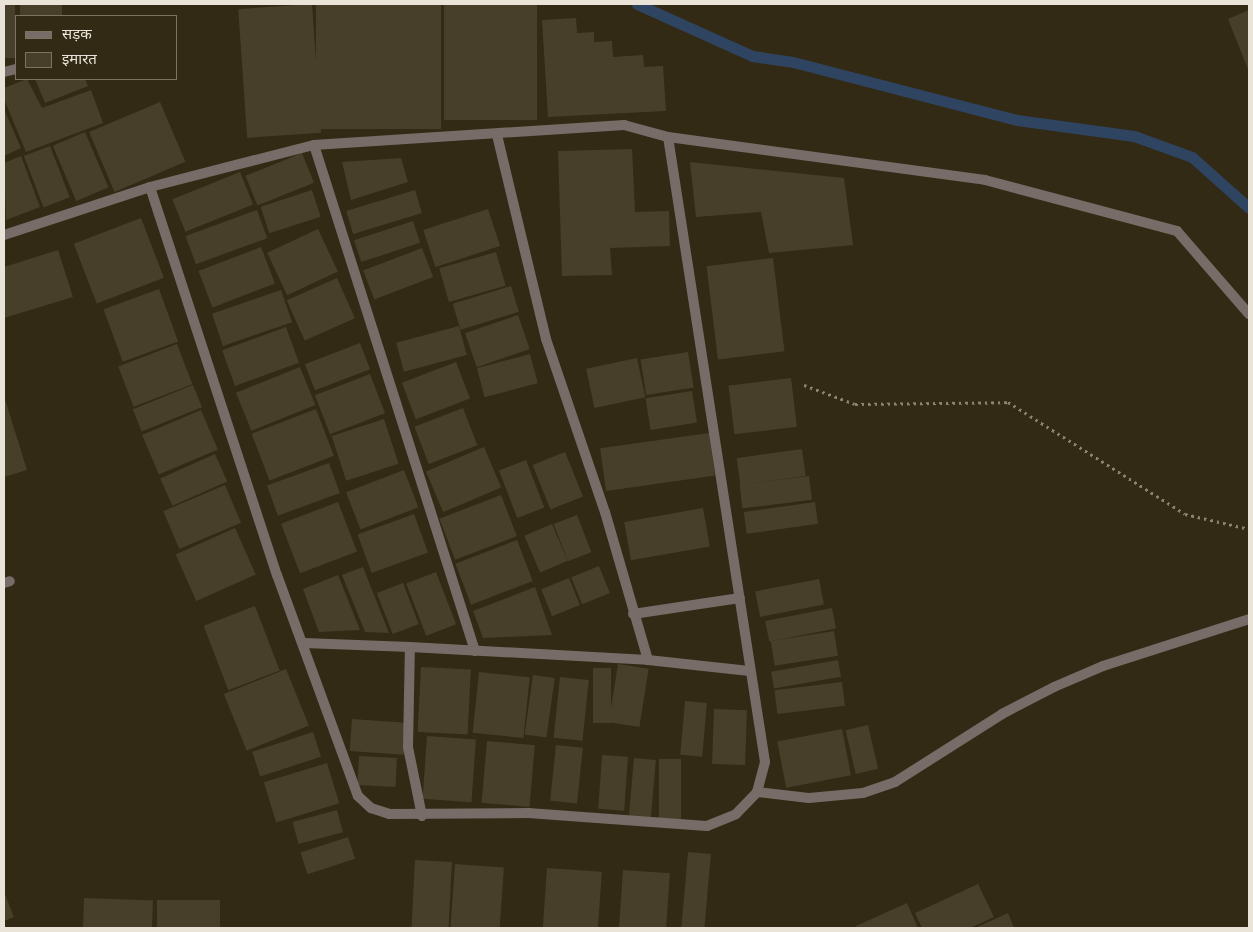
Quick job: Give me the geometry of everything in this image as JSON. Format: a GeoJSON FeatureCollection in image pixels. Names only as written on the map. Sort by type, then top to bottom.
{"type":"FeatureCollection","features":[{"type":"Feature","properties":{"kind":"street"},"geometry":{"type":"LineString","coordinates":[[4,235],[150,187],[314,145],[497,135],[624,125],[668,137],[985,180],[1177,231],[1249,314]]}},
{"type":"Feature","properties":{"kind":"street"},"geometry":{"type":"LineString","coordinates":[[497,135],[546,339],[605,512],[633,614],[648,660]]}},
{"type":"Feature","properties":{"kind":"street"},"geometry":{"type":"LineString","coordinates":[[150,187],[277,575],[304,643],[358,796],[380,811],[422,816],[528,813],[707,826],[736,814],[756,792],[765,762],[749,671],[740,598],[668,137]]}},
{"type":"Feature","properties":{"kind":"street"},"geometry":{"type":"LineString","coordinates":[[314,145],[475,651]]}},
{"type":"Feature","properties":{"kind":"street"},"geometry":{"type":"LineString","coordinates":[[633,614],[740,598]]}},
{"type":"Feature","properties":{"kind":"street"},"geometry":{"type":"LineString","coordinates":[[756,792],[809,798],[863,793],[896,782],[1002,714],[1054,687],[1103,666],[1249,620]]}},
{"type":"Feature","properties":{"kind":"street"},"geometry":{"type":"LineString","coordinates":[[304,643],[648,660],[749,671]]}},
{"type":"Feature","properties":{"kind":"street"},"geometry":{"type":"LineString","coordinates":[[410,647],[408,747],[422,816]]}},
{"type":"Feature","properties":{"kind":"path"},"geometry":{"type":"LineString","coordinates":[[804,385],[855,404],[1008,402],[1185,514],[1249,529]]}},
{"type":"Feature","properties":{"kind":"building"},"geometry":{"type":"Polygon","coordinates":[[[4,4],[15,4],[15,58],[4,58],[4,4]]]}},
{"type":"Feature","properties":{"kind":"building"},"geometry":{"type":"Polygon","coordinates":[[[20,4],[62,4],[62,15],[20,15],[20,4]]]}},
{"type":"Feature","properties":{"kind":"building"},"geometry":{"type":"Polygon","coordinates":[[[312,4],[321,133],[247,138],[238,9],[312,4]]]}},
{"type":"Feature","properties":{"kind":"building"},"geometry":{"type":"Polygon","coordinates":[[[316,4],[441,4],[441,129],[316,129],[316,4]]]}},
{"type":"Feature","properties":{"kind":"building"},"geometry":{"type":"Polygon","coordinates":[[[444,4],[537,4],[537,120],[444,120],[444,4]]]}},
{"type":"Feature","properties":{"kind":"building"},"geometry":{"type":"Polygon","coordinates":[[[1249,10],[1249,72],[1228,19],[1249,10]]]}},
{"type":"Feature","properties":{"kind":"building"},"geometry":{"type":"Polygon","coordinates":[[[576,18],[577,33],[594,32],[594,42],[612,41],[613,57],[643,55],[644,67],[663,66],[666,111],[548,117],[542,20],[576,18]]]}},
{"type":"Feature","properties":{"kind":"building"},"geometry":{"type":"Polygon","coordinates":[[[28,80],[42,108],[91,90],[103,123],[26,152],[4,99],[4,88],[28,80]]]}},
{"type":"Feature","properties":{"kind":"building"},"geometry":{"type":"Polygon","coordinates":[[[35,80],[85,80],[88,86],[45,103],[35,80]]]}},
{"type":"Feature","properties":{"kind":"building"},"geometry":{"type":"Polygon","coordinates":[[[160,102],[185,162],[115,192],[89,132],[160,102]]]}},
{"type":"Feature","properties":{"kind":"building"},"geometry":{"type":"Polygon","coordinates":[[[4,109],[21,148],[4,156],[4,109]]]}},
{"type":"Feature","properties":{"kind":"building"},"geometry":{"type":"Polygon","coordinates":[[[85,132],[108,187],[76,201],[53,146],[85,132]]]}},
{"type":"Feature","properties":{"kind":"building"},"geometry":{"type":"Polygon","coordinates":[[[50,146],[70,197],[44,207],[24,156],[50,146]]]}},
{"type":"Feature","properties":{"kind":"building"},"geometry":{"type":"Polygon","coordinates":[[[632,149],[635,212],[669,211],[670,246],[610,248],[612,275],[562,276],[558,151],[632,149]]]}},
{"type":"Feature","properties":{"kind":"building"},"geometry":{"type":"Polygon","coordinates":[[[302,153],[314,183],[257,206],[245,176],[302,153]]]}},
{"type":"Feature","properties":{"kind":"building"},"geometry":{"type":"Polygon","coordinates":[[[21,156],[40,207],[6,220],[4,163],[21,156]]]}},
{"type":"Feature","properties":{"kind":"building"},"geometry":{"type":"Polygon","coordinates":[[[401,158],[408,182],[351,200],[342,162],[401,158]]]}},
{"type":"Feature","properties":{"kind":"building"},"geometry":{"type":"Polygon","coordinates":[[[690,162],[844,178],[853,245],[769,253],[761,212],[696,217],[690,162]]]}},
{"type":"Feature","properties":{"kind":"building"},"geometry":{"type":"Polygon","coordinates":[[[240,172],[253,204],[185,232],[172,199],[240,172]]]}},
{"type":"Feature","properties":{"kind":"building"},"geometry":{"type":"Polygon","coordinates":[[[312,190],[321,217],[269,233],[261,207],[312,190]]]}},
{"type":"Feature","properties":{"kind":"building"},"geometry":{"type":"Polygon","coordinates":[[[415,190],[422,213],[353,234],[346,211],[415,190]]]}},
{"type":"Feature","properties":{"kind":"building"},"geometry":{"type":"Polygon","coordinates":[[[488,209],[500,246],[435,267],[423,230],[488,209]]]}},
{"type":"Feature","properties":{"kind":"building"},"geometry":{"type":"Polygon","coordinates":[[[257,210],[267,238],[196,264],[186,236],[257,210]]]}},
{"type":"Feature","properties":{"kind":"building"},"geometry":{"type":"Polygon","coordinates":[[[141,218],[164,278],[97,304],[74,244],[141,218]]]}},
{"type":"Feature","properties":{"kind":"building"},"geometry":{"type":"Polygon","coordinates":[[[413,221],[420,243],[361,262],[354,240],[413,221]]]}},
{"type":"Feature","properties":{"kind":"building"},"geometry":{"type":"Polygon","coordinates":[[[318,229],[338,272],[287,295],[267,253],[318,229]]]}},
{"type":"Feature","properties":{"kind":"building"},"geometry":{"type":"Polygon","coordinates":[[[261,247],[275,283],[212,307],[198,271],[261,247]]]}},
{"type":"Feature","properties":{"kind":"building"},"geometry":{"type":"Polygon","coordinates":[[[422,248],[433,277],[374,300],[363,271],[422,248]]]}},
{"type":"Feature","properties":{"kind":"building"},"geometry":{"type":"Polygon","coordinates":[[[58,250],[73,297],[4,318],[4,267],[58,250]]]}},
{"type":"Feature","properties":{"kind":"building"},"geometry":{"type":"Polygon","coordinates":[[[496,252],[506,286],[449,302],[439,268],[496,252]]]}},
{"type":"Feature","properties":{"kind":"building"},"geometry":{"type":"Polygon","coordinates":[[[773,258],[784,351],[718,359],[706,266],[773,258]]]}},
{"type":"Feature","properties":{"kind":"building"},"geometry":{"type":"Polygon","coordinates":[[[337,278],[355,318],[305,341],[287,300],[337,278]]]}},
{"type":"Feature","properties":{"kind":"building"},"geometry":{"type":"Polygon","coordinates":[[[511,286],[519,312],[461,330],[453,304],[511,286]]]}},
{"type":"Feature","properties":{"kind":"building"},"geometry":{"type":"Polygon","coordinates":[[[159,289],[178,342],[123,362],[104,309],[159,289]]]}},
{"type":"Feature","properties":{"kind":"building"},"geometry":{"type":"Polygon","coordinates":[[[281,290],[292,322],[223,346],[212,314],[281,290]]]}},
{"type":"Feature","properties":{"kind":"building"},"geometry":{"type":"Polygon","coordinates":[[[518,315],[530,349],[477,367],[465,333],[518,315]]]}},
{"type":"Feature","properties":{"kind":"building"},"geometry":{"type":"Polygon","coordinates":[[[459,326],[467,355],[404,372],[396,343],[459,326]]]}},
{"type":"Feature","properties":{"kind":"building"},"geometry":{"type":"Polygon","coordinates":[[[286,327],[299,363],[235,386],[222,350],[286,327]]]}},
{"type":"Feature","properties":{"kind":"building"},"geometry":{"type":"Polygon","coordinates":[[[360,343],[370,369],[315,390],[305,364],[360,343]]]}},
{"type":"Feature","properties":{"kind":"building"},"geometry":{"type":"Polygon","coordinates":[[[177,344],[192,384],[134,407],[118,367],[177,344]]]}},
{"type":"Feature","properties":{"kind":"building"},"geometry":{"type":"Polygon","coordinates":[[[688,352],[694,388],[646,395],[641,360],[688,352]]]}},
{"type":"Feature","properties":{"kind":"building"},"geometry":{"type":"Polygon","coordinates":[[[530,354],[538,383],[485,397],[477,368],[530,354]]]}},
{"type":"Feature","properties":{"kind":"building"},"geometry":{"type":"Polygon","coordinates":[[[637,358],[645,397],[594,408],[586,369],[637,358]]]}},
{"type":"Feature","properties":{"kind":"building"},"geometry":{"type":"Polygon","coordinates":[[[456,362],[470,398],[416,419],[402,383],[456,362]]]}},
{"type":"Feature","properties":{"kind":"building"},"geometry":{"type":"Polygon","coordinates":[[[300,367],[315,405],[251,431],[236,393],[300,367]]]}},
{"type":"Feature","properties":{"kind":"building"},"geometry":{"type":"Polygon","coordinates":[[[370,374],[385,413],[330,434],[315,395],[370,374]]]}},
{"type":"Feature","properties":{"kind":"building"},"geometry":{"type":"Polygon","coordinates":[[[791,378],[797,427],[734,434],[728,386],[791,378]]]}},
{"type":"Feature","properties":{"kind":"building"},"geometry":{"type":"Polygon","coordinates":[[[193,385],[202,407],[142,432],[133,409],[193,385]]]}},
{"type":"Feature","properties":{"kind":"building"},"geometry":{"type":"Polygon","coordinates":[[[692,391],[697,423],[651,430],[646,398],[692,391]]]}},
{"type":"Feature","properties":{"kind":"building"},"geometry":{"type":"Polygon","coordinates":[[[4,396],[27,470],[4,477],[4,396]]]}},
{"type":"Feature","properties":{"kind":"building"},"geometry":{"type":"Polygon","coordinates":[[[463,408],[477,445],[429,464],[414,427],[463,408]]]}},
{"type":"Feature","properties":{"kind":"building"},"geometry":{"type":"Polygon","coordinates":[[[316,409],[334,456],[270,480],[252,434],[316,409]]]}},
{"type":"Feature","properties":{"kind":"building"},"geometry":{"type":"Polygon","coordinates":[[[201,410],[218,450],[159,475],[142,435],[201,410]]]}},
{"type":"Feature","properties":{"kind":"building"},"geometry":{"type":"Polygon","coordinates":[[[384,419],[399,464],[346,481],[332,436],[384,419]]]}},
{"type":"Feature","properties":{"kind":"building"},"geometry":{"type":"Polygon","coordinates":[[[709,433],[715,476],[606,491],[600,448],[709,433]]]}},
{"type":"Feature","properties":{"kind":"building"},"geometry":{"type":"Polygon","coordinates":[[[484,447],[501,488],[443,512],[426,472],[484,447]]]}},
{"type":"Feature","properties":{"kind":"building"},"geometry":{"type":"Polygon","coordinates":[[[802,449],[806,476],[740,485],[737,458],[802,449]]]}},
{"type":"Feature","properties":{"kind":"building"},"geometry":{"type":"Polygon","coordinates":[[[565,452],[583,497],[551,510],[533,465],[565,452]]]}},
{"type":"Feature","properties":{"kind":"building"},"geometry":{"type":"Polygon","coordinates":[[[215,454],[227,481],[172,506],[160,478],[215,454]]]}},
{"type":"Feature","properties":{"kind":"building"},"geometry":{"type":"Polygon","coordinates":[[[526,460],[544,508],[517,518],[499,470],[526,460]]]}},
{"type":"Feature","properties":{"kind":"building"},"geometry":{"type":"Polygon","coordinates":[[[329,463],[340,493],[278,516],[267,486],[329,463]]]}},
{"type":"Feature","properties":{"kind":"building"},"geometry":{"type":"Polygon","coordinates":[[[404,470],[418,507],[360,530],[346,492],[404,470]]]}},
{"type":"Feature","properties":{"kind":"building"},"geometry":{"type":"Polygon","coordinates":[[[809,476],[812,500],[742,508],[740,485],[809,476]]]}},
{"type":"Feature","properties":{"kind":"building"},"geometry":{"type":"Polygon","coordinates":[[[225,485],[241,523],[179,549],[163,511],[225,485]]]}},
{"type":"Feature","properties":{"kind":"building"},"geometry":{"type":"Polygon","coordinates":[[[501,495],[517,536],[455,560],[439,519],[501,495]]]}},
{"type":"Feature","properties":{"kind":"building"},"geometry":{"type":"Polygon","coordinates":[[[338,502],[357,551],[300,573],[281,524],[338,502]]]}},
{"type":"Feature","properties":{"kind":"building"},"geometry":{"type":"Polygon","coordinates":[[[815,502],[818,524],[747,534],[744,512],[815,502]]]}},
{"type":"Feature","properties":{"kind":"building"},"geometry":{"type":"Polygon","coordinates":[[[703,508],[710,546],[631,560],[624,522],[703,508]]]}},
{"type":"Feature","properties":{"kind":"building"},"geometry":{"type":"Polygon","coordinates":[[[414,514],[428,553],[372,573],[358,535],[414,514]]]}},
{"type":"Feature","properties":{"kind":"building"},"geometry":{"type":"Polygon","coordinates":[[[577,515],[591,552],[568,561],[554,524],[577,515]]]}},
{"type":"Feature","properties":{"kind":"building"},"geometry":{"type":"Polygon","coordinates":[[[552,524],[568,561],[540,573],[524,536],[552,524]]]}},
{"type":"Feature","properties":{"kind":"building"},"geometry":{"type":"Polygon","coordinates":[[[235,528],[256,575],[196,601],[176,554],[235,528]]]}},
{"type":"Feature","properties":{"kind":"building"},"geometry":{"type":"Polygon","coordinates":[[[517,540],[533,581],[471,605],[455,564],[517,540]]]}},
{"type":"Feature","properties":{"kind":"building"},"geometry":{"type":"Polygon","coordinates":[[[599,566],[610,593],[582,604],[571,577],[599,566]]]}},
{"type":"Feature","properties":{"kind":"building"},"geometry":{"type":"Polygon","coordinates":[[[363,567],[389,633],[365,632],[342,575],[363,567]]]}},
{"type":"Feature","properties":{"kind":"building"},"geometry":{"type":"Polygon","coordinates":[[[436,572],[456,624],[426,636],[406,583],[436,572]]]}},
{"type":"Feature","properties":{"kind":"building"},"geometry":{"type":"Polygon","coordinates":[[[338,575],[360,630],[319,632],[303,589],[338,575]]]}},
{"type":"Feature","properties":{"kind":"building"},"geometry":{"type":"Polygon","coordinates":[[[569,578],[580,605],[552,616],[541,589],[569,578]]]}},
{"type":"Feature","properties":{"kind":"building"},"geometry":{"type":"Polygon","coordinates":[[[819,579],[824,605],[760,617],[755,591],[819,579]]]}},
{"type":"Feature","properties":{"kind":"building"},"geometry":{"type":"Polygon","coordinates":[[[403,583],[419,624],[393,634],[377,593],[403,583]]]}},
{"type":"Feature","properties":{"kind":"building"},"geometry":{"type":"Polygon","coordinates":[[[535,587],[552,635],[483,638],[473,611],[535,587]]]}},
{"type":"Feature","properties":{"kind":"building"},"geometry":{"type":"Polygon","coordinates":[[[255,606],[280,670],[228,690],[204,626],[255,606]]]}},
{"type":"Feature","properties":{"kind":"building"},"geometry":{"type":"Polygon","coordinates":[[[832,608],[836,629],[769,642],[765,621],[832,608]]]}},
{"type":"Feature","properties":{"kind":"building"},"geometry":{"type":"Polygon","coordinates":[[[834,631],[838,656],[775,666],[771,641],[834,631]]]}},
{"type":"Feature","properties":{"kind":"building"},"geometry":{"type":"Polygon","coordinates":[[[838,660],[841,677],[774,689],[771,672],[838,660]]]}},
{"type":"Feature","properties":{"kind":"building"},"geometry":{"type":"Polygon","coordinates":[[[618,664],[649,669],[639,727],[609,722],[618,664]]]}},
{"type":"Feature","properties":{"kind":"building"},"geometry":{"type":"Polygon","coordinates":[[[421,667],[471,670],[468,735],[418,732],[421,667]]]}},
{"type":"Feature","properties":{"kind":"building"},"geometry":{"type":"Polygon","coordinates":[[[593,668],[611,668],[611,723],[593,723],[593,668]]]}},
{"type":"Feature","properties":{"kind":"building"},"geometry":{"type":"Polygon","coordinates":[[[286,669],[309,726],[247,751],[224,694],[286,669]]]}},
{"type":"Feature","properties":{"kind":"building"},"geometry":{"type":"Polygon","coordinates":[[[479,672],[530,677],[523,738],[473,733],[479,672]]]}},
{"type":"Feature","properties":{"kind":"building"},"geometry":{"type":"Polygon","coordinates":[[[533,675],[555,678],[546,737],[525,734],[533,675]]]}},
{"type":"Feature","properties":{"kind":"building"},"geometry":{"type":"Polygon","coordinates":[[[560,677],[589,680],[582,741],[554,738],[560,677]]]}},
{"type":"Feature","properties":{"kind":"building"},"geometry":{"type":"Polygon","coordinates":[[[842,682],[845,706],[777,714],[775,690],[842,682]]]}},
{"type":"Feature","properties":{"kind":"building"},"geometry":{"type":"Polygon","coordinates":[[[685,701],[707,703],[702,757],[680,755],[685,701]]]}},
{"type":"Feature","properties":{"kind":"building"},"geometry":{"type":"Polygon","coordinates":[[[714,709],[747,710],[745,765],[712,764],[714,709]]]}},
{"type":"Feature","properties":{"kind":"building"},"geometry":{"type":"Polygon","coordinates":[[[352,719],[406,723],[404,755],[350,751],[352,719]]]}},
{"type":"Feature","properties":{"kind":"building"},"geometry":{"type":"Polygon","coordinates":[[[868,725],[878,769],[856,774],[846,730],[868,725]]]}},
{"type":"Feature","properties":{"kind":"building"},"geometry":{"type":"Polygon","coordinates":[[[842,729],[851,775],[786,788],[777,742],[842,729]]]}},
{"type":"Feature","properties":{"kind":"building"},"geometry":{"type":"Polygon","coordinates":[[[313,732],[321,757],[260,777],[252,752],[313,732]]]}},
{"type":"Feature","properties":{"kind":"building"},"geometry":{"type":"Polygon","coordinates":[[[427,736],[476,739],[471,802],[423,799],[427,736]]]}},
{"type":"Feature","properties":{"kind":"building"},"geometry":{"type":"Polygon","coordinates":[[[487,741],[535,745],[529,807],[482,803],[487,741]]]}},
{"type":"Feature","properties":{"kind":"building"},"geometry":{"type":"Polygon","coordinates":[[[556,745],[583,748],[577,804],[550,801],[556,745]]]}},
{"type":"Feature","properties":{"kind":"building"},"geometry":{"type":"Polygon","coordinates":[[[602,755],[628,757],[624,811],[598,809],[602,755]]]}},
{"type":"Feature","properties":{"kind":"building"},"geometry":{"type":"Polygon","coordinates":[[[359,756],[397,758],[395,787],[357,785],[359,756]]]}},
{"type":"Feature","properties":{"kind":"building"},"geometry":{"type":"Polygon","coordinates":[[[634,758],[656,760],[651,820],[629,818],[634,758]]]}},
{"type":"Feature","properties":{"kind":"building"},"geometry":{"type":"Polygon","coordinates":[[[659,759],[681,759],[681,819],[659,819],[659,759]]]}},
{"type":"Feature","properties":{"kind":"building"},"geometry":{"type":"Polygon","coordinates":[[[327,763],[339,803],[276,822],[264,782],[327,763]]]}},
{"type":"Feature","properties":{"kind":"building"},"geometry":{"type":"Polygon","coordinates":[[[337,810],[343,832],[299,844],[293,822],[337,810]]]}},
{"type":"Feature","properties":{"kind":"building"},"geometry":{"type":"Polygon","coordinates":[[[348,837],[355,859],[308,874],[300,852],[348,837]]]}},
{"type":"Feature","properties":{"kind":"building"},"geometry":{"type":"Polygon","coordinates":[[[688,852],[711,854],[704,928],[681,928],[688,852]]]}},
{"type":"Feature","properties":{"kind":"building"},"geometry":{"type":"Polygon","coordinates":[[[415,860],[452,862],[448,928],[411,928],[415,860]]]}},
{"type":"Feature","properties":{"kind":"building"},"geometry":{"type":"Polygon","coordinates":[[[455,864],[504,867],[500,928],[451,928],[455,864]]]}},
{"type":"Feature","properties":{"kind":"building"},"geometry":{"type":"Polygon","coordinates":[[[547,868],[602,872],[598,928],[543,928],[547,868]]]}},
{"type":"Feature","properties":{"kind":"building"},"geometry":{"type":"Polygon","coordinates":[[[623,870],[670,873],[666,928],[619,928],[623,870]]]}},
{"type":"Feature","properties":{"kind":"building"},"geometry":{"type":"Polygon","coordinates":[[[978,884],[994,917],[970,928],[922,928],[915,913],[978,884]]]}},
{"type":"Feature","properties":{"kind":"building"},"geometry":{"type":"Polygon","coordinates":[[[4,892],[14,917],[4,921],[4,892]]]}},
{"type":"Feature","properties":{"kind":"building"},"geometry":{"type":"Polygon","coordinates":[[[84,898],[153,900],[152,928],[83,928],[84,898]]]}},
{"type":"Feature","properties":{"kind":"building"},"geometry":{"type":"Polygon","coordinates":[[[157,900],[220,900],[220,928],[157,928],[157,900]]]}},
{"type":"Feature","properties":{"kind":"building"},"geometry":{"type":"Polygon","coordinates":[[[907,903],[918,928],[857,928],[856,926],[907,903]]]}},
{"type":"Feature","properties":{"kind":"building"},"geometry":{"type":"Polygon","coordinates":[[[1008,913],[1014,928],[975,928],[1008,913]]]}},
{"type":"Feature","properties":{"kind":"waterway"},"geometry":{"type":"LineString","coordinates":[[637,4],[752,56],[793,62],[1017,120],[1134,136],[1192,157],[1249,208]]}}]}
